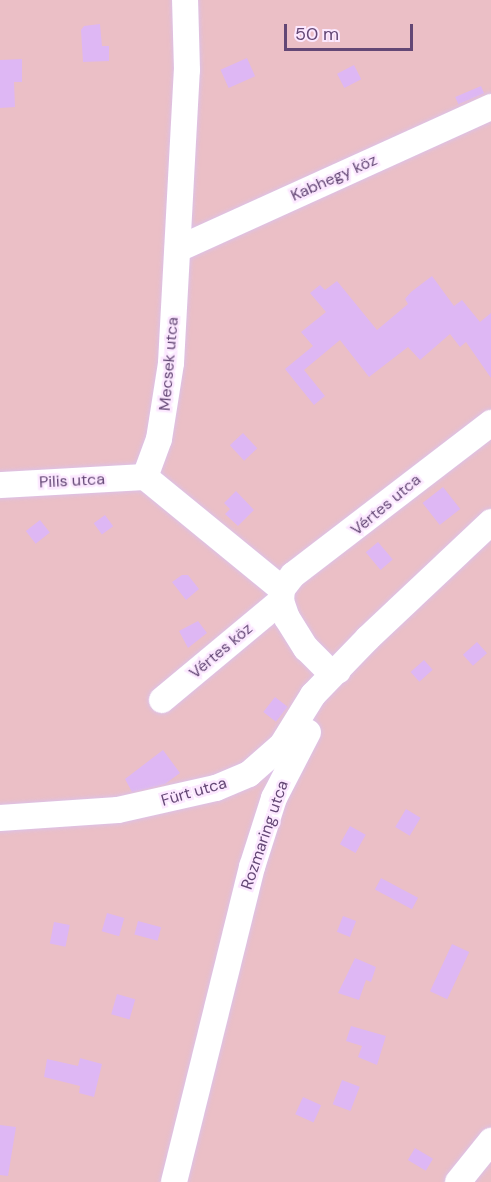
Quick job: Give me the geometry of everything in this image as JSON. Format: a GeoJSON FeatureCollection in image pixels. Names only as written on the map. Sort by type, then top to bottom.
{"type":"FeatureCollection","features":[{"type":"Feature","properties":{"kind":"street","name":"Mecsek utca"},"geometry":{"type":"LineString","coordinates":[[145,477],[167,403],[178,249],[187,61],[185,0]]}},
{"type":"Feature","properties":{"kind":"street","name":"Kabhegy köz"},"geometry":{"type":"LineString","coordinates":[[178,249],[491,107]]}},
{"type":"Feature","properties":{"kind":"street","name":"Vértes utca"},"geometry":{"type":"LineString","coordinates":[[281,595],[293,575],[491,423]]}},
{"type":"Feature","properties":{"kind":"street","name":"Pilis utca"},"geometry":{"type":"LineString","coordinates":[[0,485],[145,477]]}},
{"type":"Feature","properties":{"kind":"street"},"geometry":{"type":"LineString","coordinates":[[145,477],[281,595],[306,648],[327,669],[338,671]]}},
{"type":"Feature","properties":{"kind":"street","name":"Rozmaring utca"},"geometry":{"type":"LineString","coordinates":[[174,1182],[252,867],[274,798],[295,754],[333,696],[338,671],[368,638],[491,522]]}},
{"type":"Feature","properties":{"kind":"street","name":"Vértes köz"},"geometry":{"type":"LineString","coordinates":[[162,700],[281,595]]}},
{"type":"Feature","properties":{"kind":"street","name":"Fürt utca"},"geometry":{"type":"LineString","coordinates":[[0,818],[118,810],[197,793],[238,779],[266,763],[282,745],[313,695],[338,671]]}},
{"type":"Feature","properties":{"kind":"street"},"geometry":{"type":"LineString","coordinates":[[458,1182],[491,1141]]}},
{"type":"Feature","properties":{"kind":"shaded area"},"geometry":{"type":"Polygon","coordinates":[[[0,0],[491,0],[491,1182],[0,1182],[0,0]]]}},
{"type":"Feature","properties":{"kind":"building"},"geometry":{"type":"Polygon","coordinates":[[[100,24],[102,46],[109,46],[109,61],[83,62],[81,30],[84,26],[100,24]]]}},
{"type":"Feature","properties":{"kind":"building"},"geometry":{"type":"Polygon","coordinates":[[[247,58],[255,76],[229,88],[221,70],[247,58]]]}},
{"type":"Feature","properties":{"kind":"building"},"geometry":{"type":"Polygon","coordinates":[[[22,59],[22,82],[14,82],[15,107],[0,108],[0,60],[22,59]]]}},
{"type":"Feature","properties":{"kind":"building"},"geometry":{"type":"Polygon","coordinates":[[[354,65],[361,79],[344,88],[337,74],[354,65]]]}},
{"type":"Feature","properties":{"kind":"building"},"geometry":{"type":"Polygon","coordinates":[[[481,86],[484,93],[458,104],[455,97],[481,86]]]}},
{"type":"Feature","properties":{"kind":"building"},"geometry":{"type":"Polygon","coordinates":[[[432,276],[454,306],[462,300],[480,322],[491,313],[491,378],[466,342],[460,347],[450,334],[420,360],[408,347],[369,377],[340,340],[304,370],[325,396],[314,405],[285,369],[313,346],[301,332],[326,312],[310,293],[320,285],[325,290],[337,281],[377,330],[408,304],[405,299],[411,292],[432,276]]]}},
{"type":"Feature","properties":{"kind":"building"},"geometry":{"type":"Polygon","coordinates":[[[243,433],[257,448],[244,461],[230,445],[243,433]]]}},
{"type":"Feature","properties":{"kind":"building"},"geometry":{"type":"Polygon","coordinates":[[[443,487],[460,509],[440,525],[423,503],[443,487]]]}},
{"type":"Feature","properties":{"kind":"building"},"geometry":{"type":"Polygon","coordinates":[[[236,491],[254,510],[238,526],[225,514],[230,509],[224,503],[236,491]]]}},
{"type":"Feature","properties":{"kind":"building"},"geometry":{"type":"Polygon","coordinates":[[[105,515],[113,526],[102,535],[94,523],[105,515]]]}},
{"type":"Feature","properties":{"kind":"building"},"geometry":{"type":"Polygon","coordinates":[[[40,520],[50,533],[36,544],[26,531],[40,520]]]}},
{"type":"Feature","properties":{"kind":"building"},"geometry":{"type":"Polygon","coordinates":[[[378,542],[393,560],[381,570],[366,552],[378,542]]]}},
{"type":"Feature","properties":{"kind":"building"},"geometry":{"type":"Polygon","coordinates":[[[182,575],[188,575],[199,589],[186,600],[172,582],[182,575]]]}},
{"type":"Feature","properties":{"kind":"building"},"geometry":{"type":"Polygon","coordinates":[[[198,621],[207,633],[188,648],[179,631],[198,621]]]}},
{"type":"Feature","properties":{"kind":"building"},"geometry":{"type":"Polygon","coordinates":[[[477,642],[487,653],[473,666],[463,655],[477,642]]]}},
{"type":"Feature","properties":{"kind":"building"},"geometry":{"type":"Polygon","coordinates":[[[424,660],[433,670],[419,682],[411,672],[424,660]]]}},
{"type":"Feature","properties":{"kind":"building"},"geometry":{"type":"Polygon","coordinates":[[[275,697],[288,707],[276,722],[263,712],[275,697]]]}},
{"type":"Feature","properties":{"kind":"building"},"geometry":{"type":"Polygon","coordinates":[[[163,750],[180,773],[165,784],[132,792],[125,779],[163,750]]]}},
{"type":"Feature","properties":{"kind":"building"},"geometry":{"type":"Polygon","coordinates":[[[406,809],[421,818],[410,836],[395,827],[406,809]]]}},
{"type":"Feature","properties":{"kind":"building"},"geometry":{"type":"Polygon","coordinates":[[[350,826],[366,835],[356,853],[340,844],[350,826]]]}},
{"type":"Feature","properties":{"kind":"building"},"geometry":{"type":"Polygon","coordinates":[[[381,878],[418,898],[412,909],[375,889],[381,878]]]}},
{"type":"Feature","properties":{"kind":"building"},"geometry":{"type":"Polygon","coordinates":[[[107,913],[124,918],[119,936],[102,931],[107,913]]]}},
{"type":"Feature","properties":{"kind":"building"},"geometry":{"type":"Polygon","coordinates":[[[343,916],[356,921],[350,937],[337,932],[343,916]]]}},
{"type":"Feature","properties":{"kind":"building"},"geometry":{"type":"Polygon","coordinates":[[[138,921],[161,927],[158,941],[134,935],[138,921]]]}},
{"type":"Feature","properties":{"kind":"building"},"geometry":{"type":"Polygon","coordinates":[[[54,922],[70,925],[66,947],[50,944],[54,922]]]}},
{"type":"Feature","properties":{"kind":"building"},"geometry":{"type":"Polygon","coordinates":[[[452,944],[469,952],[447,999],[430,991],[452,944]]]}},
{"type":"Feature","properties":{"kind":"building"},"geometry":{"type":"Polygon","coordinates":[[[355,958],[376,967],[371,982],[366,980],[359,1000],[338,993],[355,958]]]}},
{"type":"Feature","properties":{"kind":"building"},"geometry":{"type":"Polygon","coordinates":[[[117,994],[135,999],[129,1019],[111,1014],[117,994]]]}},
{"type":"Feature","properties":{"kind":"building"},"geometry":{"type":"Polygon","coordinates":[[[351,1026],[386,1036],[377,1065],[358,1057],[362,1046],[346,1041],[351,1026]]]}},
{"type":"Feature","properties":{"kind":"building"},"geometry":{"type":"Polygon","coordinates":[[[80,1058],[102,1064],[94,1097],[79,1093],[80,1086],[44,1077],[47,1059],[78,1066],[80,1058]]]}},
{"type":"Feature","properties":{"kind":"building"},"geometry":{"type":"Polygon","coordinates":[[[342,1080],[360,1087],[350,1111],[333,1104],[342,1080]]]}},
{"type":"Feature","properties":{"kind":"building"},"geometry":{"type":"Polygon","coordinates":[[[303,1097],[321,1105],[314,1122],[295,1114],[303,1097]]]}},
{"type":"Feature","properties":{"kind":"building"},"geometry":{"type":"Polygon","coordinates":[[[0,1125],[16,1127],[8,1176],[0,1175],[0,1125]]]}},
{"type":"Feature","properties":{"kind":"building"},"geometry":{"type":"Polygon","coordinates":[[[415,1148],[433,1159],[426,1171],[408,1160],[415,1148]]]}}]}
